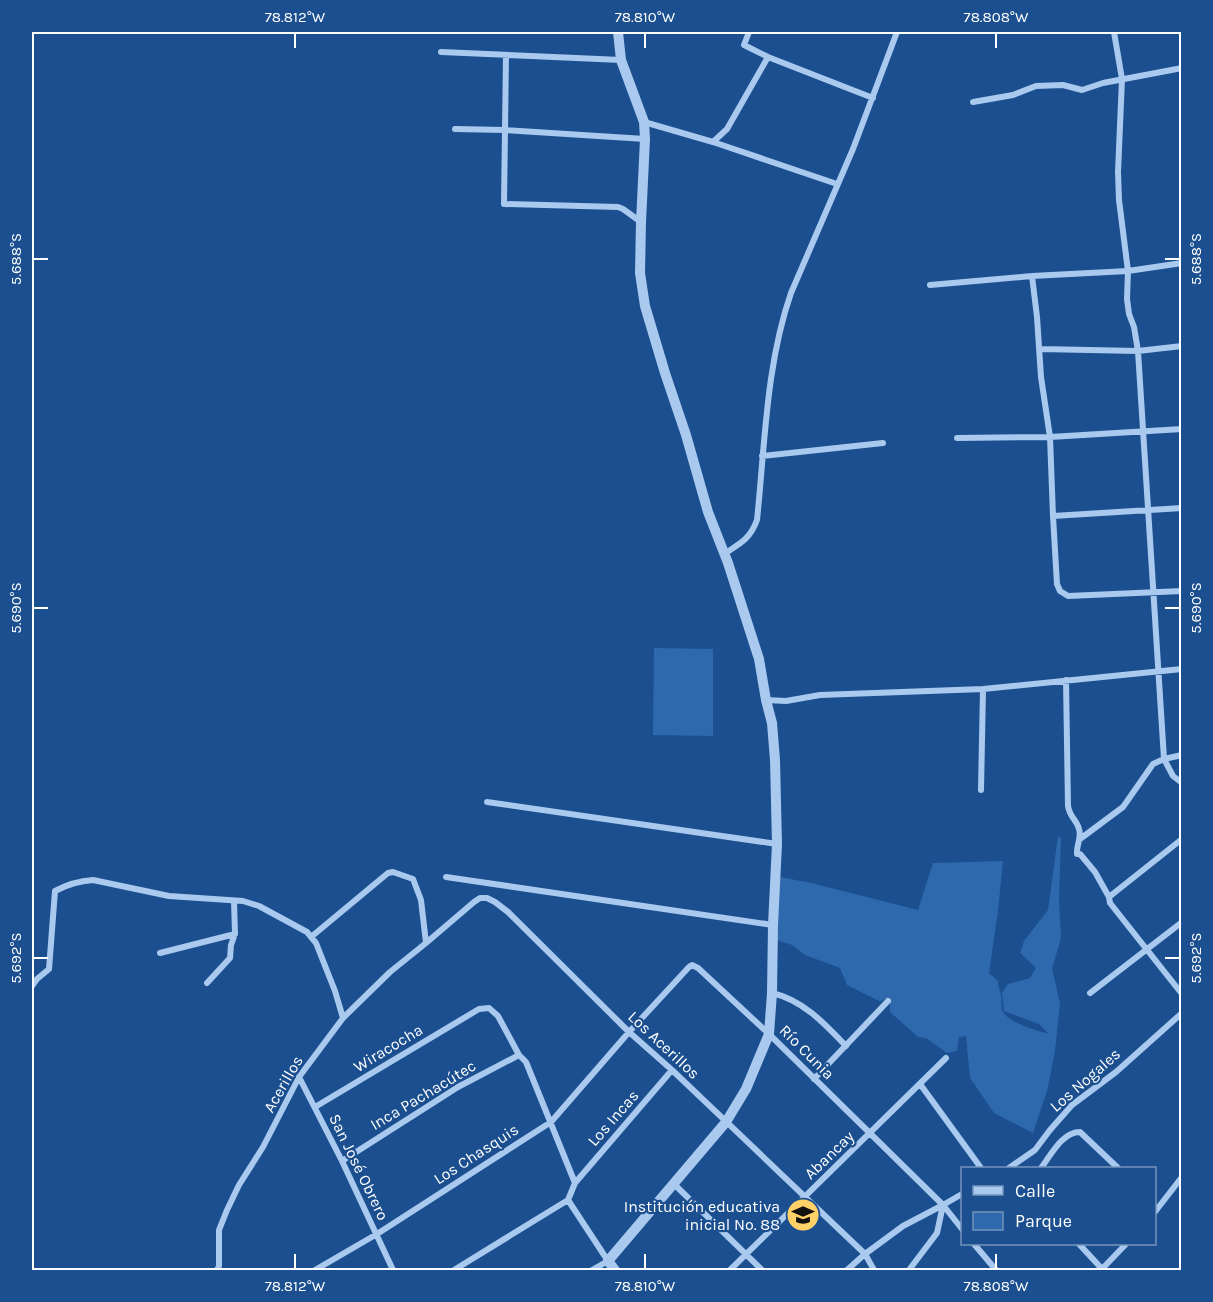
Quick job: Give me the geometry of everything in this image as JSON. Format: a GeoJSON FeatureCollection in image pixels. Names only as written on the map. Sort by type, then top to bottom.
{"type":"FeatureCollection","features":[{"type":"Feature","properties":{"kind":"street"},"geometry":{"type":"LineString","coordinates":[[592,1270],[608,1261],[674,1184],[726,1122],[746,1089],[769,1034],[777,844],[772,723],[759,659],[708,512],[645,306],[640,273],[644,122],[621,60],[618,32]]}},
{"type":"Feature","properties":{"kind":"street"},"geometry":{"type":"LineString","coordinates":[[749,32],[744,45],[768,57],[873,98]]}},
{"type":"Feature","properties":{"kind":"street"},"geometry":{"type":"LineString","coordinates":[[724,554],[753,532],[757,520],[768,400],[783,317],[791,293],[853,149],[897,32]]}},
{"type":"Feature","properties":{"kind":"street"},"geometry":{"type":"LineString","coordinates":[[1114,32],[1122,79],[1119,200],[1128,271],[1127,299],[1138,351],[1164,759],[1173,776],[1182,783]]}},
{"type":"Feature","properties":{"kind":"street"},"geometry":{"type":"LineString","coordinates":[[441,52],[621,60]]}},
{"type":"Feature","properties":{"kind":"street"},"geometry":{"type":"LineString","coordinates":[[506,56],[504,204],[618,207],[623,208],[641,222]]}},
{"type":"Feature","properties":{"kind":"street"},"geometry":{"type":"LineString","coordinates":[[713,142],[727,129],[768,57]]}},
{"type":"Feature","properties":{"kind":"street"},"geometry":{"type":"LineString","coordinates":[[973,102],[1013,96],[1036,86],[1063,85],[1082,90],[1103,83],[1182,68]]}},
{"type":"Feature","properties":{"kind":"street"},"geometry":{"type":"LineString","coordinates":[[644,122],[713,142],[837,184]]}},
{"type":"Feature","properties":{"kind":"street"},"geometry":{"type":"LineString","coordinates":[[455,129],[645,139]]}},
{"type":"Feature","properties":{"kind":"street"},"geometry":{"type":"LineString","coordinates":[[930,285],[1128,271],[1182,263]]}},
{"type":"Feature","properties":{"kind":"street"},"geometry":{"type":"LineString","coordinates":[[1032,276],[1041,377],[1050,437],[1057,584],[1060,591],[1068,596],[1182,591]]}},
{"type":"Feature","properties":{"kind":"street"},"geometry":{"type":"LineString","coordinates":[[1040,349],[1138,351],[1182,346]]}},
{"type":"Feature","properties":{"kind":"street"},"geometry":{"type":"LineString","coordinates":[[957,438],[1050,437],[1182,429]]}},
{"type":"Feature","properties":{"kind":"street"},"geometry":{"type":"LineString","coordinates":[[762,456],[883,443]]}},
{"type":"Feature","properties":{"kind":"street"},"geometry":{"type":"LineString","coordinates":[[1053,516],[1182,508]]}},
{"type":"Feature","properties":{"kind":"street"},"geometry":{"type":"LineString","coordinates":[[766,700],[786,701],[819,695],[983,688],[1182,669]]}},
{"type":"Feature","properties":{"kind":"street"},"geometry":{"type":"LineString","coordinates":[[1066,680],[1068,810],[1080,833],[1077,854],[1080,854],[1095,872],[1110,903],[1182,994]]}},
{"type":"Feature","properties":{"kind":"street"},"geometry":{"type":"LineString","coordinates":[[981,790],[983,688]]}},
{"type":"Feature","properties":{"kind":"street"},"geometry":{"type":"LineString","coordinates":[[1079,839],[1122,807],[1153,764],[1182,755]]}},
{"type":"Feature","properties":{"kind":"street"},"geometry":{"type":"LineString","coordinates":[[487,802],[777,844]]}},
{"type":"Feature","properties":{"kind":"street"},"geometry":{"type":"LineString","coordinates":[[1109,897],[1182,839]]}},
{"type":"Feature","properties":{"kind":"street"},"geometry":{"type":"LineString","coordinates":[[311,937],[388,873],[393,872],[413,879],[421,900],[426,943]]}},
{"type":"Feature","properties":{"kind":"street"},"geometry":{"type":"LineString","coordinates":[[446,877],[773,925]]}},
{"type":"Feature","properties":{"kind":"street"},"geometry":{"type":"LineString","coordinates":[[32,986],[49,969],[55,891],[67,884],[93,880],[169,896],[243,902],[259,906],[307,932],[316,944],[343,1018]]}},
{"type":"Feature","properties":{"kind":"street","name":"Los Acerillos"},"geometry":{"type":"LineString","coordinates":[[426,943],[480,898],[487,898],[495,902],[508,912],[629,1032],[865,1254],[874,1270]]}},
{"type":"Feature","properties":{"kind":"street"},"geometry":{"type":"LineString","coordinates":[[207,983],[230,958],[235,934],[234,901]]}},
{"type":"Feature","properties":{"kind":"street"},"geometry":{"type":"LineString","coordinates":[[1090,993],[1182,922]]}},
{"type":"Feature","properties":{"kind":"street"},"geometry":{"type":"LineString","coordinates":[[160,953],[235,934]]}},
{"type":"Feature","properties":{"kind":"street","name":"Acerillos"},"geometry":{"type":"LineString","coordinates":[[218,1270],[219,1230],[222,1219],[299,1077],[343,1018],[390,972],[426,943]]}},
{"type":"Feature","properties":{"kind":"street","name":"Río Cunia"},"geometry":{"type":"LineString","coordinates":[[629,1032],[686,969],[692,965],[698,968],[769,1034],[943,1205],[961,1227]]}},
{"type":"Feature","properties":{"kind":"street"},"geometry":{"type":"LineString","coordinates":[[772,993],[806,1009],[825,1024],[846,1046]]}},
{"type":"Feature","properties":{"kind":"street"},"geometry":{"type":"LineString","coordinates":[[814,1079],[888,1001]]}},
{"type":"Feature","properties":{"kind":"street","name":"Wiracocha"},"geometry":{"type":"LineString","coordinates":[[315,1107],[483,1008],[489,1008],[498,1016],[519,1054]]}},
{"type":"Feature","properties":{"kind":"street","name":"Los Nogales"},"geometry":{"type":"LineString","coordinates":[[1010,1167],[1035,1150],[1072,1105],[1116,1072],[1182,1012]]}},
{"type":"Feature","properties":{"kind":"street","name":"Los Chasquis"},"geometry":{"type":"LineString","coordinates":[[315,1270],[377,1234],[551,1122],[629,1032]]}},
{"type":"Feature","properties":{"kind":"street"},"geometry":{"type":"LineString","coordinates":[[519,1054],[526,1062],[575,1183]]}},
{"type":"Feature","properties":{"kind":"street","name":"Inca Pachacútec"},"geometry":{"type":"LineString","coordinates":[[342,1161],[458,1087],[519,1054]]}},
{"type":"Feature","properties":{"kind":"street","name":"Abancay"},"geometry":{"type":"LineString","coordinates":[[730,1270],[946,1058]]}},
{"type":"Feature","properties":{"kind":"street","name":"Los Incas"},"geometry":{"type":"LineString","coordinates":[[568,1200],[575,1183],[672,1070]]}},
{"type":"Feature","properties":{"kind":"street","name":"San José Obrero"},"geometry":{"type":"LineString","coordinates":[[299,1077],[342,1161],[393,1270]]}},
{"type":"Feature","properties":{"kind":"street"},"geometry":{"type":"LineString","coordinates":[[920,1084],[980,1167]]}},
{"type":"Feature","properties":{"kind":"street"},"geometry":{"type":"LineString","coordinates":[[1042,1167],[1062,1141],[1075,1132],[1080,1132],[1117,1167]]}},
{"type":"Feature","properties":{"kind":"street"},"geometry":{"type":"LineString","coordinates":[[1156,1209],[1182,1177]]}},
{"type":"Feature","properties":{"kind":"street"},"geometry":{"type":"LineString","coordinates":[[674,1184],[762,1270]]}},
{"type":"Feature","properties":{"kind":"street"},"geometry":{"type":"LineString","coordinates":[[847,1270],[903,1226],[961,1195]]}},
{"type":"Feature","properties":{"kind":"street"},"geometry":{"type":"LineString","coordinates":[[454,1270],[568,1200],[615,1270]]}},
{"type":"Feature","properties":{"kind":"street"},"geometry":{"type":"LineString","coordinates":[[909,1270],[937,1233],[943,1205]]}},
{"type":"Feature","properties":{"kind":"street"},"geometry":{"type":"LineString","coordinates":[[975,1245],[994,1269]]}},
{"type":"Feature","properties":{"kind":"street"},"geometry":{"type":"LineString","coordinates":[[1080,1245],[1102,1270],[1125,1245]]}},
{"type":"Feature","properties":{"kind":"green space"},"geometry":{"type":"Polygon","coordinates":[[[654,648],[713,649],[713,736],[653,735],[654,648]]]}},
{"type":"Feature","properties":{"kind":"green space"},"geometry":{"type":"Polygon","coordinates":[[[1058,836],[1061,838],[1059,900],[1061,938],[1052,969],[1060,1003],[1055,1051],[1047,1091],[1033,1133],[994,1113],[970,1078],[966,1036],[959,1037],[957,1051],[947,1053],[926,1038],[918,1037],[890,1012],[890,999],[879,1001],[847,985],[840,968],[805,955],[792,945],[773,939],[775,876],[918,910],[933,863],[1003,861],[989,973],[998,981],[1002,1010],[1005,1014],[1022,1025],[1049,1034],[1039,1024],[1004,1011],[1002,993],[1008,984],[1030,978],[1036,968],[1020,953],[1024,941],[1048,910],[1058,836]]]}},
{"type":"Feature","properties":{"kind":"place","name":"Institución educativa inicial No. 88"},"geometry":{"type":"Point","coordinates":[803,1215]}}]}
